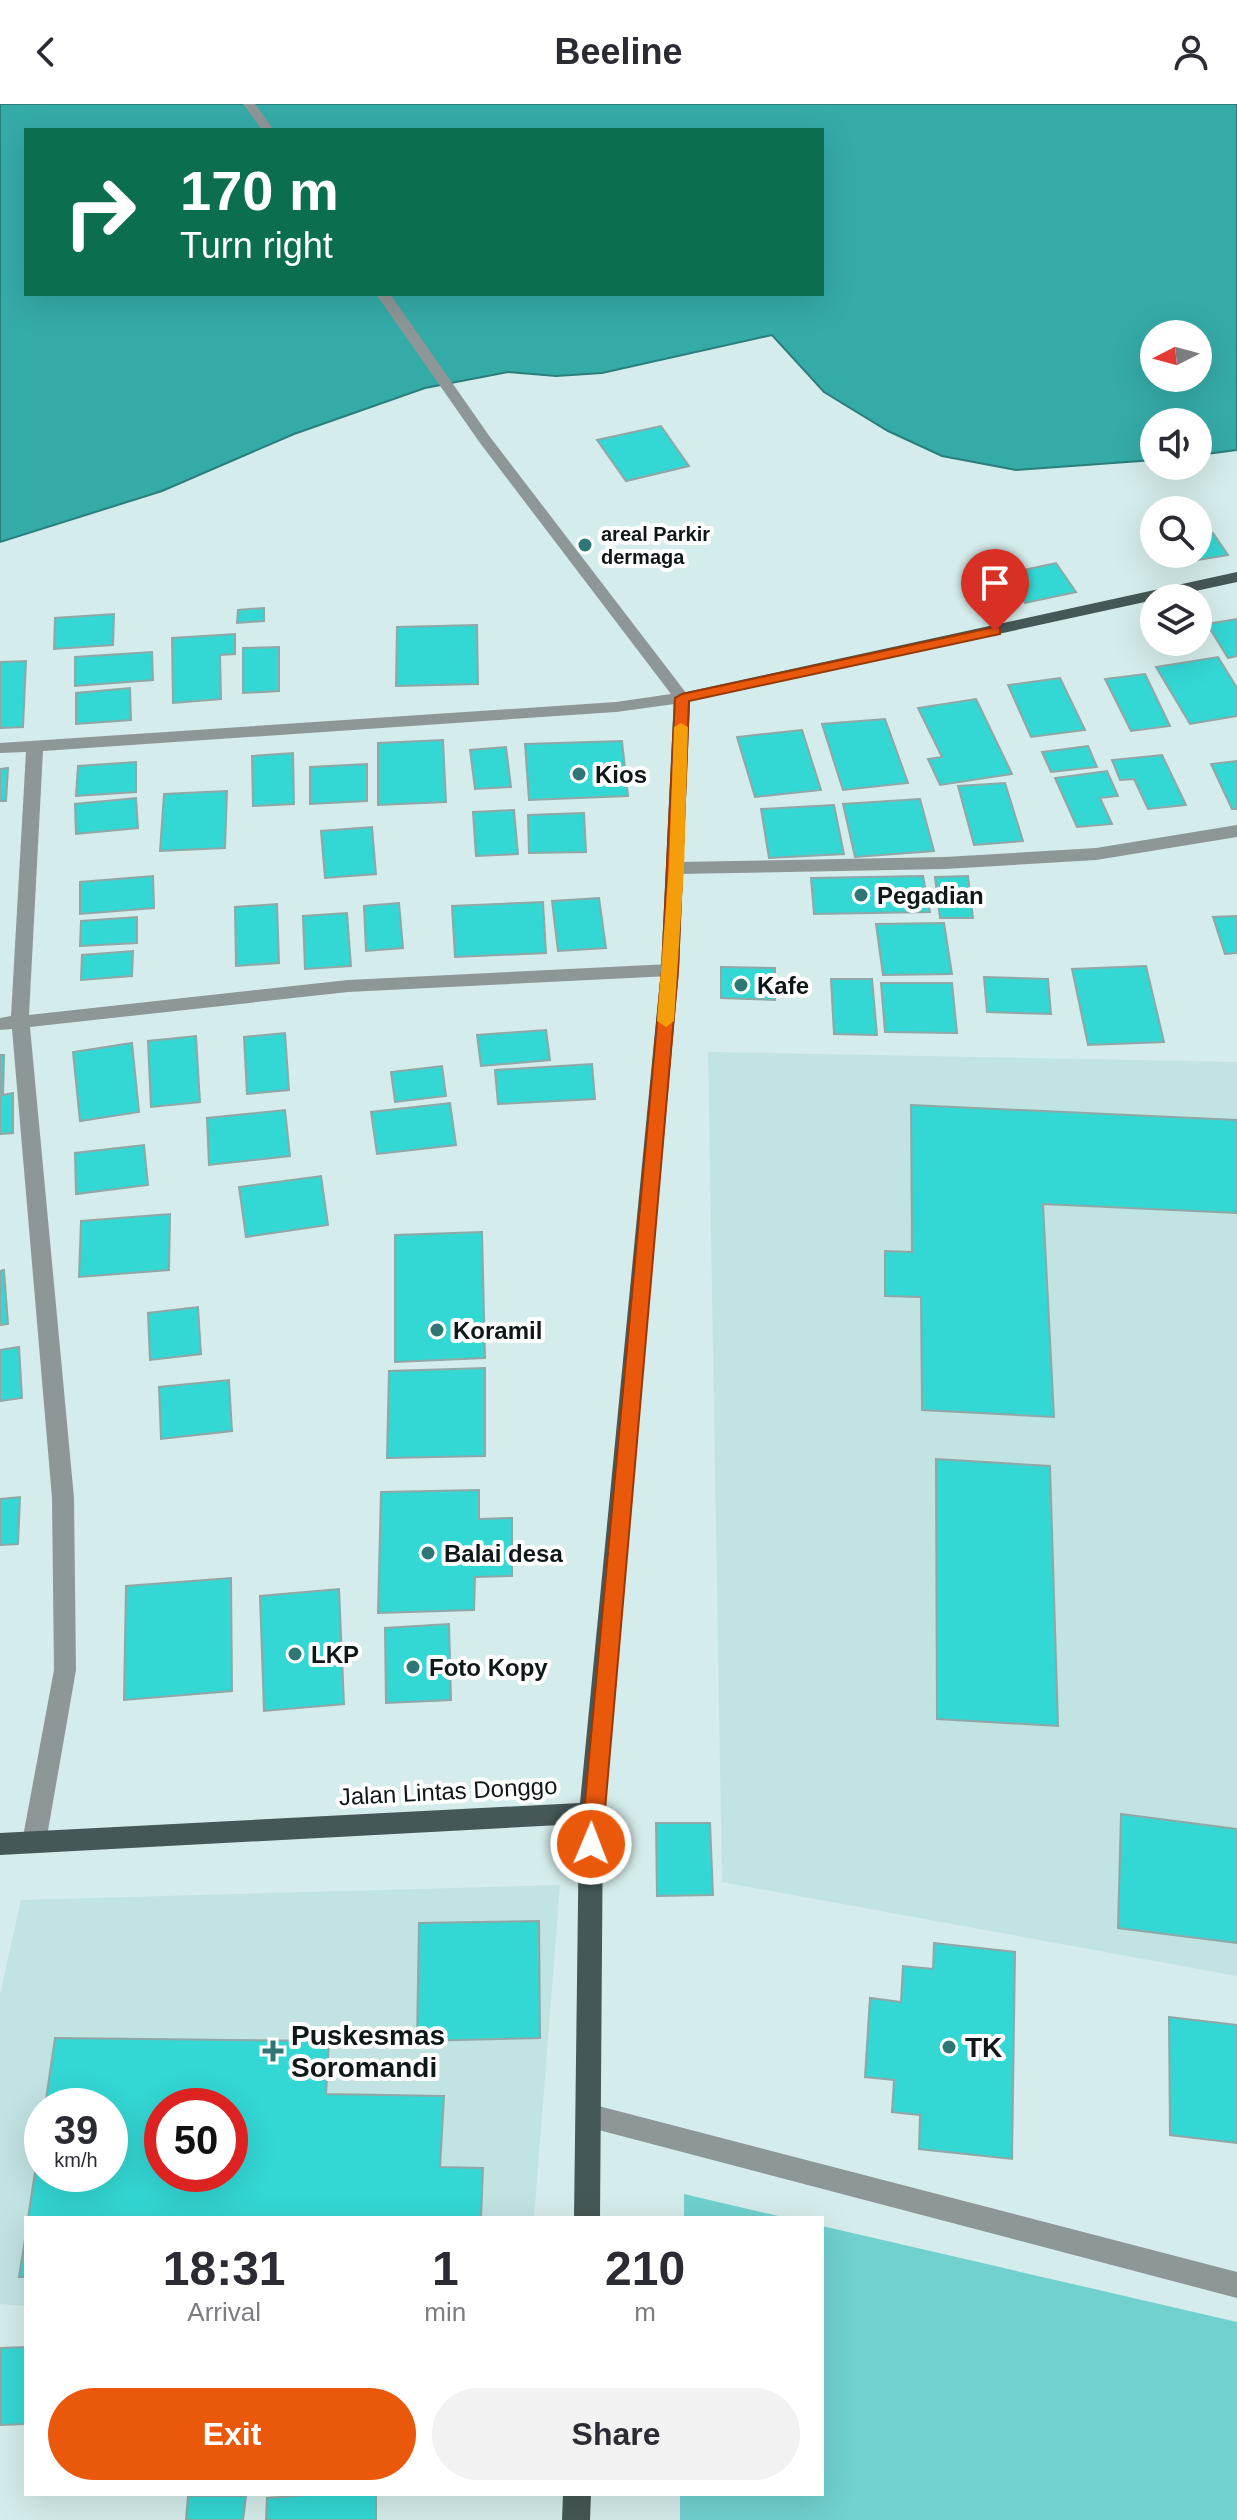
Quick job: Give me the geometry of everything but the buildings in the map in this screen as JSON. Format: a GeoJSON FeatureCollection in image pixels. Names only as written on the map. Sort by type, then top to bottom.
{"type":"FeatureCollection","features":[{"type":"Feature","properties":{"kind":"main road"},"geometry":{"type":"LineString","coordinates":[[587,2216],[591,2116],[591,1813],[670,970],[677,868],[682,698],[1237,577]]}},
{"type":"Feature","properties":{"kind":"main road","name":"Jalan Lintas Donggo"},"geometry":{"type":"LineString","coordinates":[[1,1847],[34,1842],[591,1813]]}},
{"type":"Feature","properties":{"kind":"main road"},"geometry":{"type":"LineString","coordinates":[[576,2520],[577,2496]]}},
{"type":"Feature","properties":{"kind":"street"},"geometry":{"type":"LineString","coordinates":[[249,104],[267,128]]}},
{"type":"Feature","properties":{"kind":"street"},"geometry":{"type":"LineString","coordinates":[[0,748],[616,707],[682,698],[485,440],[384,296]]}},
{"type":"Feature","properties":{"kind":"street"},"geometry":{"type":"LineString","coordinates":[[34,1842],[65,1670],[63,1498],[10,1023],[35,746]]}},
{"type":"Feature","properties":{"kind":"street"},"geometry":{"type":"LineString","coordinates":[[677,868],[945,863],[1096,854],[1237,831]]}},
{"type":"Feature","properties":{"kind":"street"},"geometry":{"type":"LineString","coordinates":[[10,1023],[348,986],[670,970]]}},
{"type":"Feature","properties":{"kind":"street"},"geometry":{"type":"LineString","coordinates":[[591,2116],[1237,2285]]}},
{"type":"Feature","properties":{"kind":"shaded area"},"geometry":{"type":"Polygon","coordinates":[[[0,104],[1237,104],[1237,450],[1212,453],[1212,408],[1140,408],[1140,461],[1016,470],[942,456],[888,431],[824,392],[772,335],[602,373],[556,376],[508,372],[425,388],[294,434],[162,491],[0,542],[0,104]]]}},
{"type":"Feature","properties":{"kind":"shaded area"},"geometry":{"type":"Polygon","coordinates":[[[708,1052],[1237,1062],[1237,1976],[722,1882],[708,1052]]]}},
{"type":"Feature","properties":{"kind":"shaded area","name":"Puskesmas Soromandi"},"geometry":{"type":"Polygon","coordinates":[[[560,1885],[534,2216],[24,2216],[24,2306],[0,2304],[0,1995],[21,1900],[560,1885]]]}},
{"type":"Feature","properties":{"kind":"shaded area"},"geometry":{"type":"Polygon","coordinates":[[[684,2194],[778,2216],[684,2216],[684,2194]]]}},
{"type":"Feature","properties":{"kind":"shaded area"},"geometry":{"type":"Polygon","coordinates":[[[824,2226],[1237,2322],[1237,2520],[680,2520],[680,2496],[824,2496],[824,2226]]]}},
{"type":"Feature","properties":{"kind":"slow traffic"},"geometry":{"type":"LineString","coordinates":[[666,1021],[677,868],[681,727]]}},
{"type":"Feature","properties":{"kind":"place","name":"areal Parkir dermaga"},"geometry":{"type":"Point","coordinates":[585,545]}},
{"type":"Feature","properties":{"kind":"place","name":"Kios"},"geometry":{"type":"Point","coordinates":[579,774]}},
{"type":"Feature","properties":{"kind":"place","name":"Pegadian"},"geometry":{"type":"Point","coordinates":[861,895]}},
{"type":"Feature","properties":{"kind":"place","name":"Kafe"},"geometry":{"type":"Point","coordinates":[741,985]}},
{"type":"Feature","properties":{"kind":"place","name":"Koramil"},"geometry":{"type":"Point","coordinates":[437,1330]}},
{"type":"Feature","properties":{"kind":"place","name":"Balai desa"},"geometry":{"type":"Point","coordinates":[428,1553]}},
{"type":"Feature","properties":{"kind":"place","name":"LKP"},"geometry":{"type":"Point","coordinates":[295,1654]}},
{"type":"Feature","properties":{"kind":"place","name":"Foto Kopy"},"geometry":{"type":"Point","coordinates":[413,1667]}},
{"type":"Feature","properties":{"kind":"place","name":"TK"},"geometry":{"type":"Point","coordinates":[949,2047]}},
{"type":"Feature","properties":{"kind":"place","name":"Puskesmas Soromandi"},"geometry":{"type":"Point","coordinates":[273,2051]}},
{"type":"Feature","properties":{"kind":"route"},"geometry":{"type":"LineString","coordinates":[[591,1844],[591,1813],[670,970],[677,868],[682,698],[995,631]]}}]}
